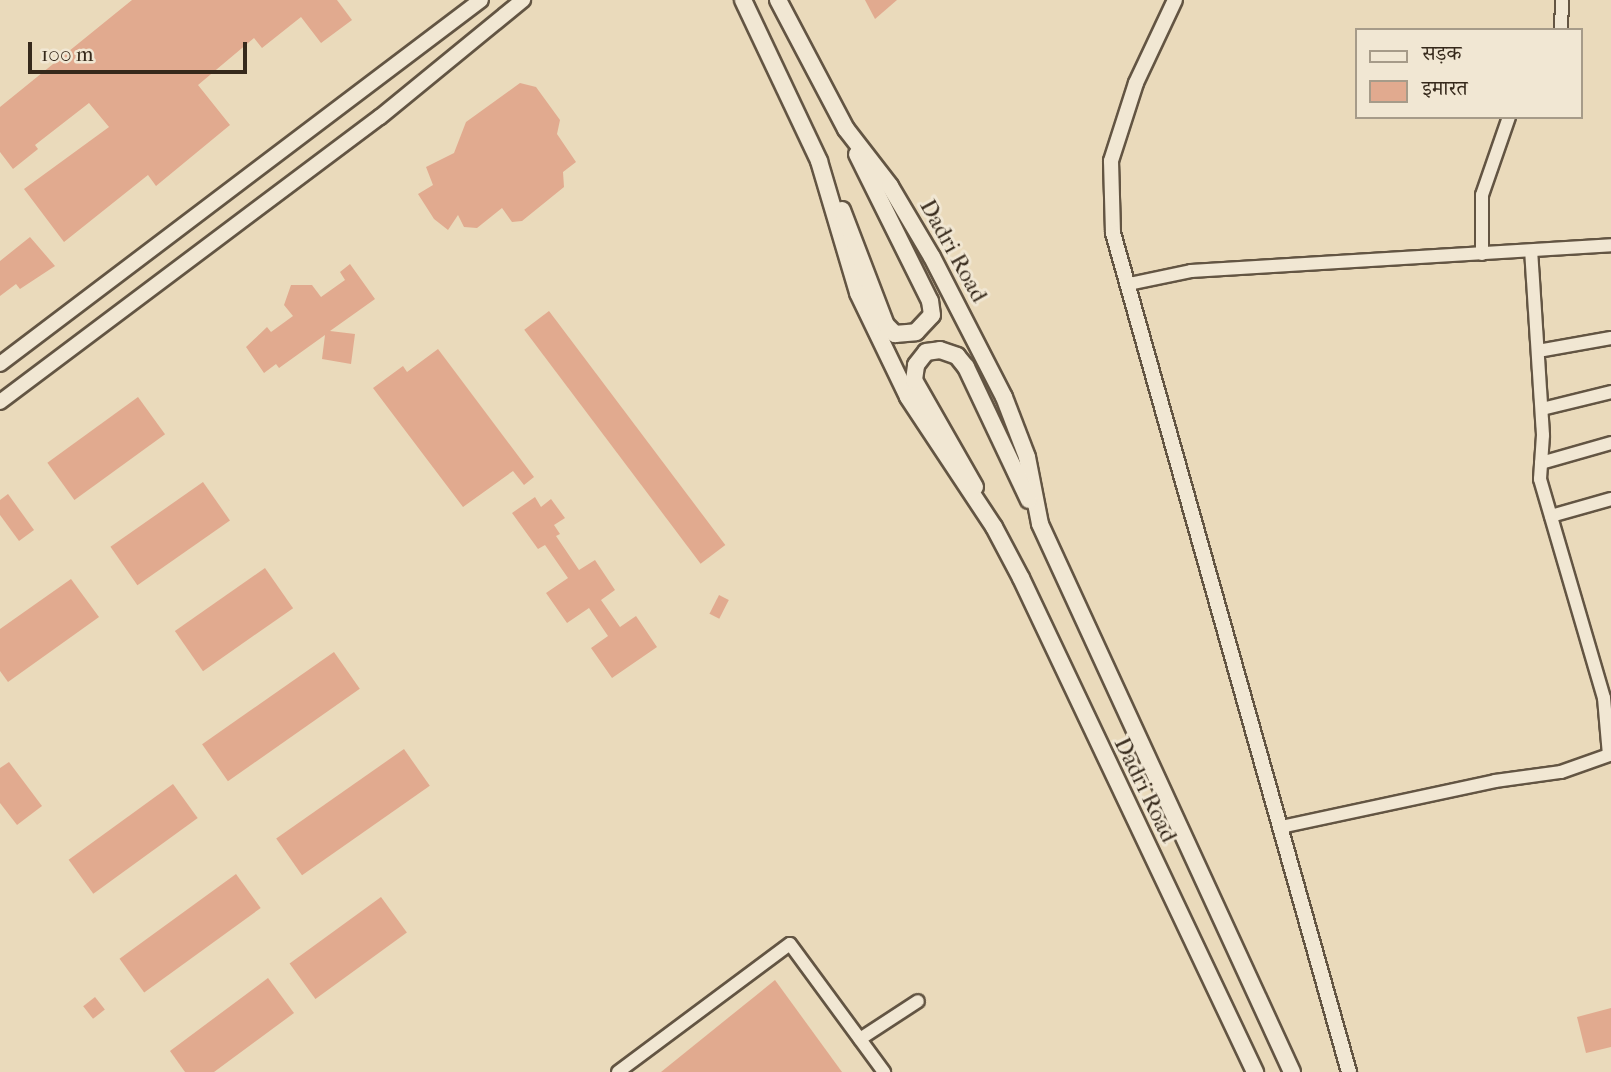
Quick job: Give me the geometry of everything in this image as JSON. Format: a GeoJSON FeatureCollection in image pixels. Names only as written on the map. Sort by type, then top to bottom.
{"type":"FeatureCollection","features":[{"type":"Feature","properties":{"kind":"main road","name":"Dadri Road"},"geometry":{"type":"LineString","coordinates":[[743,0],[853,233],[886,325],[895,334],[916,332],[932,315],[930,301],[846,129],[778,0]]}},
{"type":"Feature","properties":{"kind":"main road","name":"Dadri Road"},"geometry":{"type":"LineString","coordinates":[[846,129],[890,186],[925,245],[1004,397],[1027,457],[1040,524]]}},
{"type":"Feature","properties":{"kind":"main road","name":"Dadri Road"},"geometry":{"type":"LineString","coordinates":[[819,161],[858,293],[897,374],[955,473],[994,527]]}},
{"type":"Feature","properties":{"kind":"main road","name":"Dadri Road"},"geometry":{"type":"LineString","coordinates":[[1255,1072],[994,527],[915,380],[916,365],[926,352],[940,349],[957,356],[966,367],[1292,1072]]}},
{"type":"Feature","properties":{"kind":"street"},"geometry":{"type":"LineString","coordinates":[[0,363],[481,0]]}},
{"type":"Feature","properties":{"kind":"street"},"geometry":{"type":"LineString","coordinates":[[0,402],[380,117],[505,5],[523,0]]}},
{"type":"Feature","properties":{"kind":"street"},"geometry":{"type":"LineString","coordinates":[[1175,0],[1136,83],[1111,161],[1113,233],[1129,284],[1142,348],[1282,827],[1349,1072]]}},
{"type":"Feature","properties":{"kind":"street"},"geometry":{"type":"LineString","coordinates":[[1561,28],[1562,0]]}},
{"type":"Feature","properties":{"kind":"street"},"geometry":{"type":"LineString","coordinates":[[1482,254],[1482,195],[1508,119]]}},
{"type":"Feature","properties":{"kind":"street"},"geometry":{"type":"LineString","coordinates":[[1129,284],[1191,271],[1611,245]]}},
{"type":"Feature","properties":{"kind":"street"},"geometry":{"type":"LineString","coordinates":[[1282,827],[1495,781],[1561,772],[1609,755],[1604,698],[1540,479],[1542,409],[1531,251]]}},
{"type":"Feature","properties":{"kind":"street"},"geometry":{"type":"LineString","coordinates":[[1538,351],[1611,338]]}},
{"type":"Feature","properties":{"kind":"street"},"geometry":{"type":"LineString","coordinates":[[1542,409],[1611,392]]}},
{"type":"Feature","properties":{"kind":"street"},"geometry":{"type":"LineString","coordinates":[[1541,463],[1611,443]]}},
{"type":"Feature","properties":{"kind":"street"},"geometry":{"type":"LineString","coordinates":[[1551,516],[1611,499]]}},
{"type":"Feature","properties":{"kind":"street"},"geometry":{"type":"LineString","coordinates":[[618,1072],[790,944],[884,1072]]}},
{"type":"Feature","properties":{"kind":"street"},"geometry":{"type":"LineString","coordinates":[[860,1039],[918,1001]]}},
{"type":"Feature","properties":{"kind":"building"},"geometry":{"type":"Polygon","coordinates":[[[132,0],[337,0],[352,20],[321,43],[301,17],[262,48],[254,38],[198,85],[230,125],[156,186],[148,175],[64,242],[24,189],[109,127],[89,103],[35,145],[38,149],[13,169],[0,152],[0,107],[132,0]]]}},
{"type":"Feature","properties":{"kind":"building"},"geometry":{"type":"Polygon","coordinates":[[[865,0],[897,0],[875,19],[865,0]]]}},
{"type":"Feature","properties":{"kind":"building"},"geometry":{"type":"Polygon","coordinates":[[[520,83],[536,87],[560,120],[557,134],[576,162],[563,172],[564,187],[522,221],[512,222],[502,208],[477,228],[464,227],[458,215],[448,230],[434,219],[418,194],[433,185],[426,167],[454,153],[466,122],[520,83]]]}},
{"type":"Feature","properties":{"kind":"building"},"geometry":{"type":"Polygon","coordinates":[[[30,237],[55,266],[20,289],[16,284],[0,296],[0,261],[30,237]]]}},
{"type":"Feature","properties":{"kind":"building"},"geometry":{"type":"Polygon","coordinates":[[[350,264],[375,299],[330,331],[355,334],[351,364],[322,359],[325,335],[279,368],[276,364],[264,373],[246,347],[267,327],[271,332],[293,316],[284,305],[291,285],[312,285],[321,297],[345,280],[340,272],[350,264]]]}},
{"type":"Feature","properties":{"kind":"building"},"geometry":{"type":"Polygon","coordinates":[[[549,311],[725,545],[701,564],[524,330],[549,311]]]}},
{"type":"Feature","properties":{"kind":"building"},"geometry":{"type":"Polygon","coordinates":[[[438,349],[534,477],[524,485],[513,471],[463,507],[373,388],[403,366],[407,372],[438,349]]]}},
{"type":"Feature","properties":{"kind":"building"},"geometry":{"type":"Polygon","coordinates":[[[138,397],[165,434],[74,500],[47,463],[138,397]]]}},
{"type":"Feature","properties":{"kind":"building"},"geometry":{"type":"Polygon","coordinates":[[[203,482],[230,521],[137,585],[110,547],[203,482]]]}},
{"type":"Feature","properties":{"kind":"building"},"geometry":{"type":"Polygon","coordinates":[[[8,494],[34,530],[19,541],[0,515],[0,500],[8,494]]]}},
{"type":"Feature","properties":{"kind":"building"},"geometry":{"type":"Polygon","coordinates":[[[535,497],[541,507],[551,499],[565,518],[554,525],[560,534],[556,536],[579,570],[595,560],[615,590],[601,600],[620,627],[636,616],[657,647],[612,678],[591,648],[608,636],[589,608],[567,623],[546,593],[568,578],[545,545],[538,549],[512,513],[535,497]]]}},
{"type":"Feature","properties":{"kind":"building"},"geometry":{"type":"Polygon","coordinates":[[[265,568],[293,608],[203,671],[175,631],[265,568]]]}},
{"type":"Feature","properties":{"kind":"building"},"geometry":{"type":"Polygon","coordinates":[[[71,579],[99,617],[8,682],[0,671],[0,629],[71,579]]]}},
{"type":"Feature","properties":{"kind":"building"},"geometry":{"type":"Polygon","coordinates":[[[719,595],[729,600],[719,619],[709,614],[719,595]]]}},
{"type":"Feature","properties":{"kind":"building"},"geometry":{"type":"Polygon","coordinates":[[[334,652],[360,689],[228,781],[202,744],[334,652]]]}},
{"type":"Feature","properties":{"kind":"building"},"geometry":{"type":"Polygon","coordinates":[[[404,749],[430,786],[302,875],[276,838],[404,749]]]}},
{"type":"Feature","properties":{"kind":"building"},"geometry":{"type":"Polygon","coordinates":[[[9,762],[42,806],[17,825],[0,803],[0,768],[9,762]]]}},
{"type":"Feature","properties":{"kind":"building"},"geometry":{"type":"Polygon","coordinates":[[[173,784],[198,818],[93,894],[69,860],[173,784]]]}},
{"type":"Feature","properties":{"kind":"building"},"geometry":{"type":"Polygon","coordinates":[[[236,874],[261,908],[144,993],[120,959],[236,874]]]}},
{"type":"Feature","properties":{"kind":"building"},"geometry":{"type":"Polygon","coordinates":[[[381,897],[407,933],[315,999],[290,963],[381,897]]]}},
{"type":"Feature","properties":{"kind":"building"},"geometry":{"type":"Polygon","coordinates":[[[268,978],[294,1013],[214,1072],[185,1072],[170,1051],[268,978]]]}},
{"type":"Feature","properties":{"kind":"building"},"geometry":{"type":"Polygon","coordinates":[[[775,980],[842,1072],[661,1072],[775,980]]]}},
{"type":"Feature","properties":{"kind":"building"},"geometry":{"type":"Polygon","coordinates":[[[95,997],[105,1010],[93,1019],[83,1006],[95,997]]]}},
{"type":"Feature","properties":{"kind":"building"},"geometry":{"type":"Polygon","coordinates":[[[1611,1008],[1611,1047],[1586,1053],[1577,1017],[1611,1008]]]}}]}
